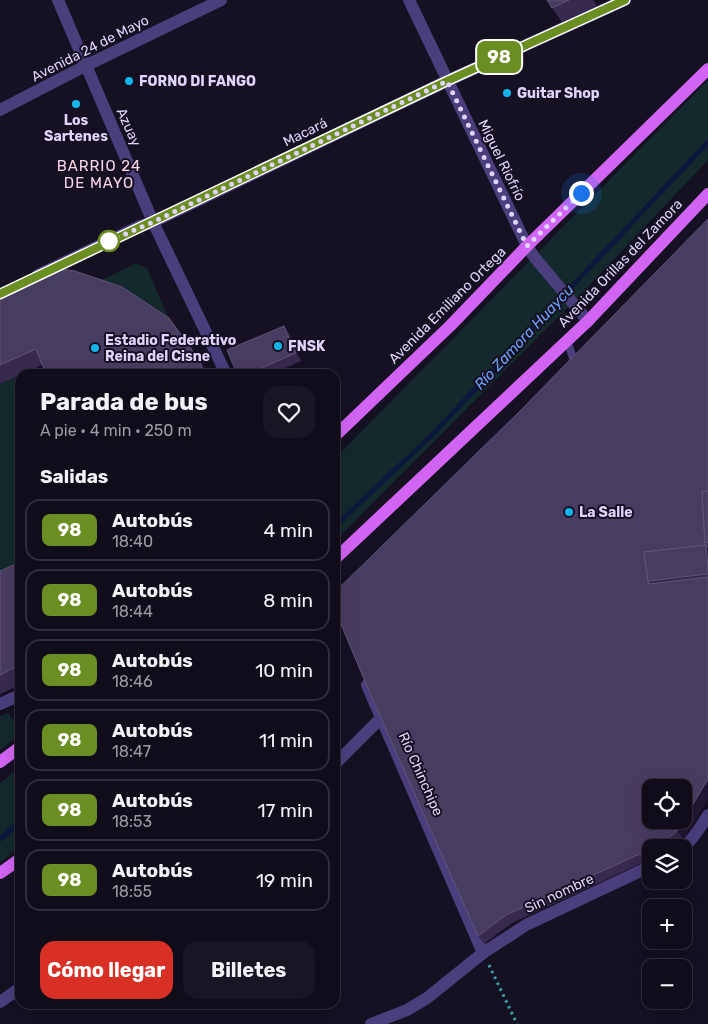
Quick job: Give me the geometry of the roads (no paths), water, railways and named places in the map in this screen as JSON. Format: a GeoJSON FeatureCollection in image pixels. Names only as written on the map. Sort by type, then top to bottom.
{"type":"FeatureCollection","features":[{"type":"Feature","properties":{"kind":"main road","name":"Avenida Emiliano Ortega"},"geometry":{"type":"LineString","coordinates":[[340,431],[451,325],[527,246],[708,69]]}},
{"type":"Feature","properties":{"kind":"main road","name":"Avenida Orillas del Zamora"},"geometry":{"type":"LineString","coordinates":[[340,554],[588,321],[708,194]]}},
{"type":"Feature","properties":{"kind":"main road"},"geometry":{"type":"LineString","coordinates":[[0,762],[15,751]]}},
{"type":"Feature","properties":{"kind":"main road"},"geometry":{"type":"LineString","coordinates":[[0,873],[15,862]]}},
{"type":"Feature","properties":{"kind":"street","name":"Azuay"},"geometry":{"type":"LineString","coordinates":[[58,0],[153,222],[224,369]]}},
{"type":"Feature","properties":{"kind":"street","name":"Avenida 24 de Mayo"},"geometry":{"type":"LineString","coordinates":[[0,110],[220,0]]}},
{"type":"Feature","properties":{"kind":"street","name":"Miguel Riofrío"},"geometry":{"type":"LineString","coordinates":[[409,0],[527,246],[534,258],[588,321]]}},
{"type":"Feature","properties":{"kind":"street","name":"Macará"},"geometry":{"type":"LineString","coordinates":[[26,281],[447,81],[625,0]]}},
{"type":"Feature","properties":{"kind":"street","name":"Río Chinchipe"},"geometry":{"type":"LineString","coordinates":[[363,676],[483,953]]}},
{"type":"Feature","properties":{"kind":"street"},"geometry":{"type":"LineString","coordinates":[[0,704],[15,697]]}},
{"type":"Feature","properties":{"kind":"street"},"geometry":{"type":"LineString","coordinates":[[340,759],[380,719]]}},
{"type":"Feature","properties":{"kind":"street"},"geometry":{"type":"LineString","coordinates":[[691,839],[708,815]]}},
{"type":"Feature","properties":{"kind":"street","name":"Sin nombre"},"geometry":{"type":"LineString","coordinates":[[371,1024],[407,1010],[427,998],[483,953],[526,925],[642,870]]}},
{"type":"Feature","properties":{"kind":"street"},"geometry":{"type":"LineString","coordinates":[[0,1002],[15,992]]}},
{"type":"Feature","properties":{"kind":"lane"},"geometry":{"type":"LineString","coordinates":[[567,340],[578,372]]}},
{"type":"Feature","properties":{"kind":"waterway","name":"Río Zamora Huaycu"},"geometry":{"type":"LineString","coordinates":[[340,521],[431,436],[708,142]]}},
{"type":"Feature","properties":{"kind":"waterway","name":"Río Zamora Huaycu"},"geometry":{"type":"LineString","coordinates":[[0,839],[15,826]]}},
{"type":"Feature","properties":{"kind":"place","name":"FORNO DI FANGO"},"geometry":{"type":"Point","coordinates":[129,81]}},
{"type":"Feature","properties":{"kind":"place","name":"Guitar Shop"},"geometry":{"type":"Point","coordinates":[507,93]}},
{"type":"Feature","properties":{"kind":"place","name":"Los Sartenes"},"geometry":{"type":"Point","coordinates":[76,104]}},
{"type":"Feature","properties":{"kind":"place","name":"FNSK"},"geometry":{"type":"Point","coordinates":[278,346]}},
{"type":"Feature","properties":{"kind":"place","name":"Estadio Federativo Reina del Cisne"},"geometry":{"type":"Point","coordinates":[95,348]}},
{"type":"Feature","properties":{"kind":"place","name":"La Salle"},"geometry":{"type":"Point","coordinates":[569,512]}},
{"type":"Feature","properties":{"kind":"district","name":"BARRIO 24 DE MAYO"},"geometry":{"type":"Point","coordinates":[99,174]}}]}
